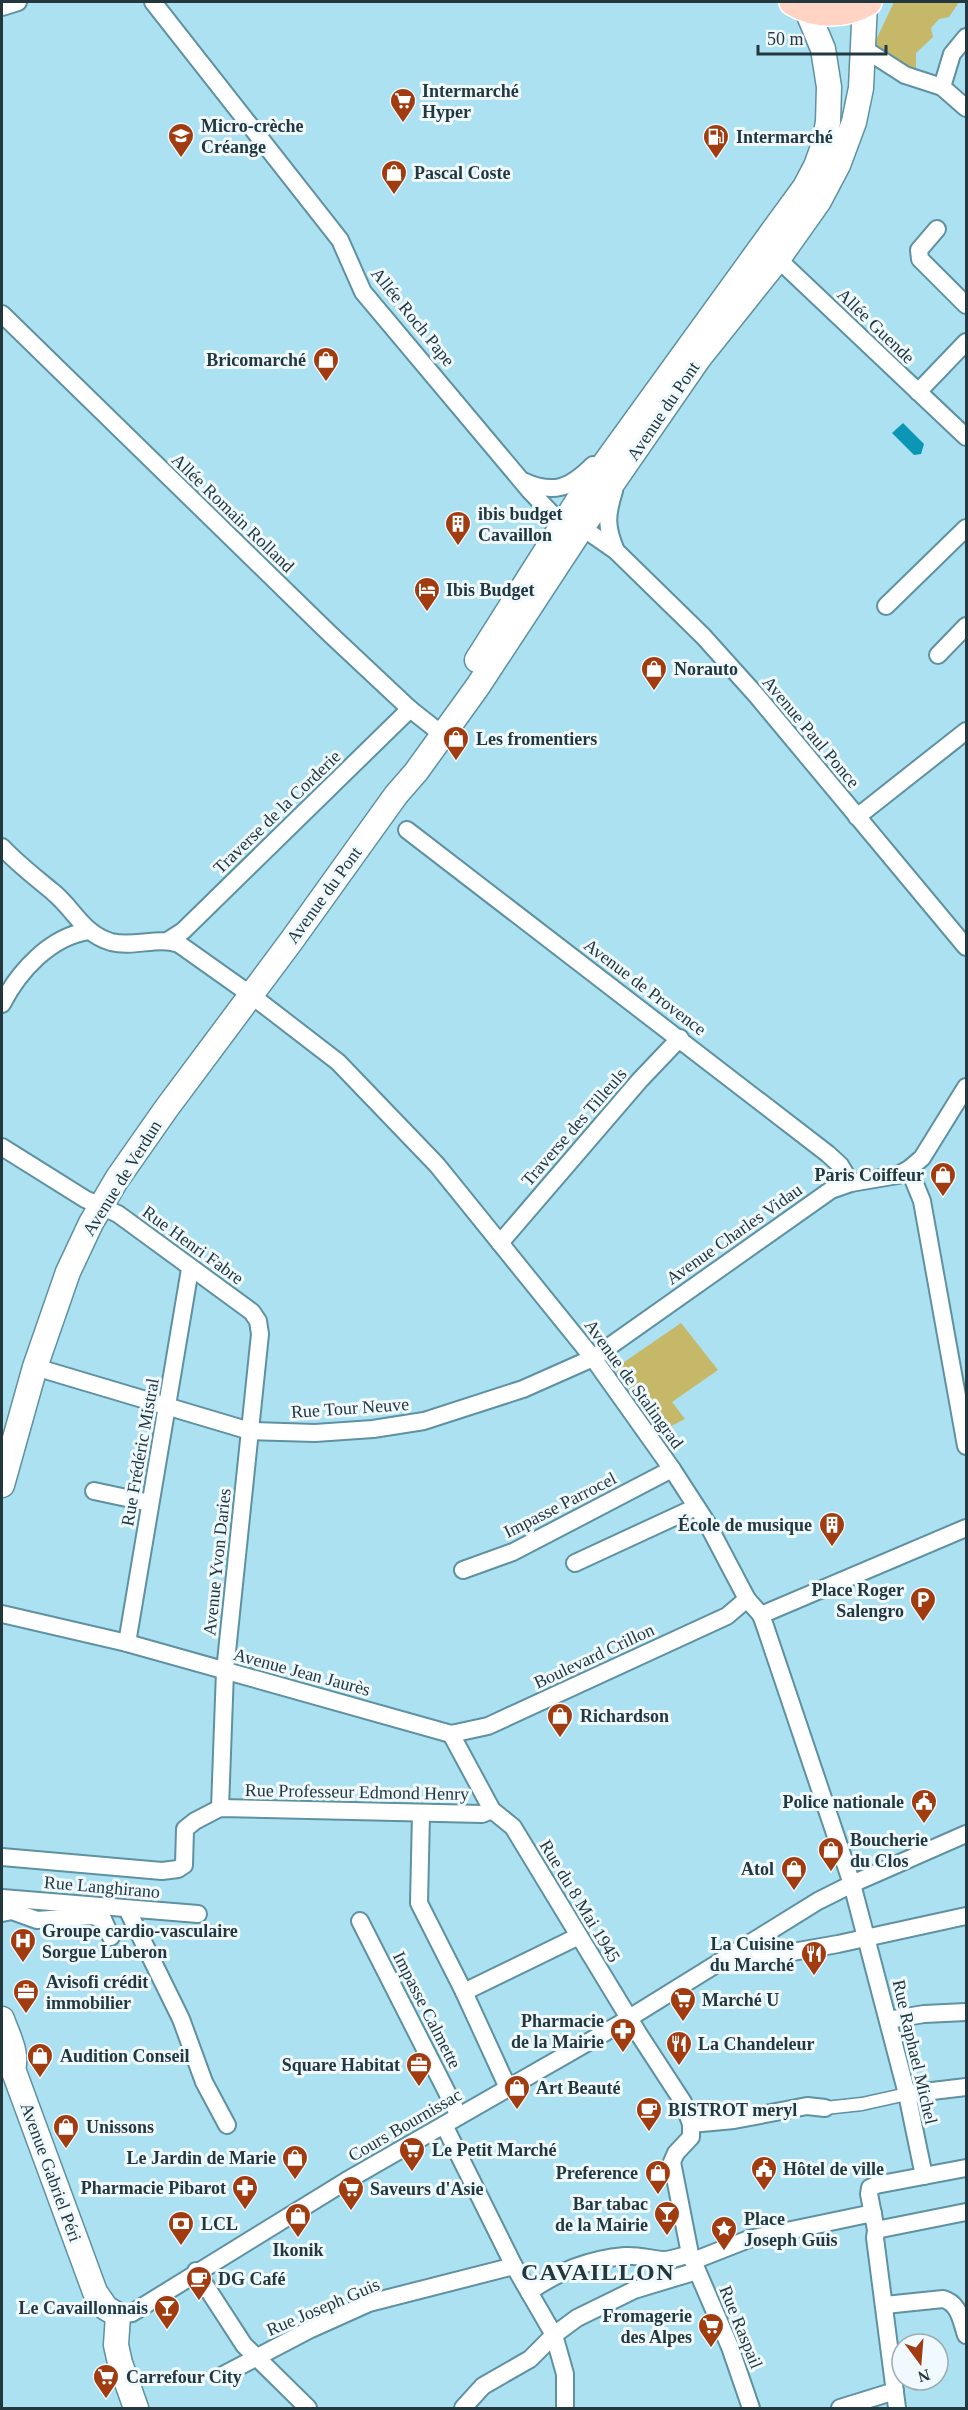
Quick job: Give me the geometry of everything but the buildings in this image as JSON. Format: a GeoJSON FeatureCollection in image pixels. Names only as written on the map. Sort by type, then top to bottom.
{"type":"FeatureCollection","features":[{"type":"Feature","properties":{"kind":"main road"},"geometry":{"type":"LineString","coordinates":[[799,5],[836,12],[867,2]]}},
{"type":"Feature","properties":{"kind":"main road","name":"Avenue du Pont"},"geometry":{"type":"LineString","coordinates":[[572,526],[618,479],[699,358],[782,263],[819,201],[838,165],[856,111],[861,88],[867,2]]}},
{"type":"Feature","properties":{"kind":"main road","name":"Avenue du Pont"},"geometry":{"type":"LineString","coordinates":[[251,995],[439,732],[515,631],[625,432],[805,187],[824,144],[828,122],[827,67],[823,49],[799,5]]}},
{"type":"Feature","properties":{"kind":"main road","name":"Avenue de Verdun"},"geometry":{"type":"LineString","coordinates":[[2,1485],[5,1458],[78,1248],[101,1206],[166,1108],[251,995]]}},
{"type":"Feature","properties":{"kind":"main road","name":"Avenue Gabriel Péri"},"geometry":{"type":"LineString","coordinates":[[2,2019],[15,2062],[4,2067],[95,2292],[106,2308],[118,2315]]}},
{"type":"Feature","properties":{"kind":"main road"},"geometry":{"type":"LineString","coordinates":[[118,2315],[117,2345],[120,2363],[136,2409]]}},
{"type":"Feature","properties":{"kind":"street"},"geometry":{"type":"LineString","coordinates":[[2,7],[18,2]]}},
{"type":"Feature","properties":{"kind":"street","name":"Allée Roch Pape"},"geometry":{"type":"LineString","coordinates":[[153,2],[340,240],[363,292],[546,510],[572,526]]}},
{"type":"Feature","properties":{"kind":"street"},"geometry":{"type":"LineString","coordinates":[[942,87],[952,54],[966,37]]}},
{"type":"Feature","properties":{"kind":"street"},"geometry":{"type":"LineString","coordinates":[[863,48],[905,75],[942,87],[966,108]]}},
{"type":"Feature","properties":{"kind":"street"},"geometry":{"type":"LineString","coordinates":[[937,229],[920,250],[920,259],[966,305]]}},
{"type":"Feature","properties":{"kind":"street","name":"Allée Guende"},"geometry":{"type":"LineString","coordinates":[[770,235],[782,263],[966,436]]}},
{"type":"Feature","properties":{"kind":"street","name":"Allée Romain Rolland"},"geometry":{"type":"LineString","coordinates":[[2,314],[313,618],[410,709],[439,732]]}},
{"type":"Feature","properties":{"kind":"street"},"geometry":{"type":"LineString","coordinates":[[918,392],[966,342]]}},
{"type":"Feature","properties":{"kind":"street"},"geometry":{"type":"LineString","coordinates":[[521,480],[540,489],[568,485],[578,481],[625,432]]}},
{"type":"Feature","properties":{"kind":"street","name":"Avenue Paul Ponce"},"geometry":{"type":"LineString","coordinates":[[616,551],[606,516],[618,479]]}},
{"type":"Feature","properties":{"kind":"street","name":"Avenue Paul Ponce"},"geometry":{"type":"LineString","coordinates":[[572,526],[616,551],[676,608],[753,691],[966,947]]}},
{"type":"Feature","properties":{"kind":"street"},"geometry":{"type":"LineString","coordinates":[[886,606],[966,528]]}},
{"type":"Feature","properties":{"kind":"street"},"geometry":{"type":"LineString","coordinates":[[938,655],[966,626]]}},
{"type":"Feature","properties":{"kind":"street","name":"Traverse de la Corderie"},"geometry":{"type":"LineString","coordinates":[[168,940],[183,931],[410,709]]}},
{"type":"Feature","properties":{"kind":"street"},"geometry":{"type":"LineString","coordinates":[[857,817],[966,731]]}},
{"type":"Feature","properties":{"kind":"street","name":"Avenue de Provence"},"geometry":{"type":"LineString","coordinates":[[407,830],[828,1154],[840,1165],[851,1183]]}},
{"type":"Feature","properties":{"kind":"street"},"geometry":{"type":"LineString","coordinates":[[2,846],[35,880],[54,893],[88,931],[113,943],[130,945],[168,940]]}},
{"type":"Feature","properties":{"kind":"street"},"geometry":{"type":"LineString","coordinates":[[2,1004],[21,974],[45,951],[60,940],[88,931]]}},
{"type":"Feature","properties":{"kind":"street","name":"Avenue de Stalingrad"},"geometry":{"type":"LineString","coordinates":[[168,940],[179,944],[251,995],[338,1062],[437,1165],[593,1358],[672,1469],[747,1599],[761,1615],[852,1884]]}},
{"type":"Feature","properties":{"kind":"street","name":"Traverse des Tilleuls"},"geometry":{"type":"LineString","coordinates":[[500,1243],[640,1080],[680,1038]]}},
{"type":"Feature","properties":{"kind":"street"},"geometry":{"type":"LineString","coordinates":[[966,1087],[922,1158],[909,1169],[922,1201],[962,1408],[966,1446]]}},
{"type":"Feature","properties":{"kind":"street","name":"Rue Henri Fabre"},"geometry":{"type":"LineString","coordinates":[[2,1147],[118,1214],[190,1269],[252,1312],[258,1321]]}},
{"type":"Feature","properties":{"kind":"street","name":"Avenue Charles Vidau"},"geometry":{"type":"LineString","coordinates":[[593,1358],[831,1190],[851,1183],[898,1175],[909,1169]]}},
{"type":"Feature","properties":{"kind":"street","name":"Rue Frédéric Mistral"},"geometry":{"type":"LineString","coordinates":[[127,1643],[190,1269]]}},
{"type":"Feature","properties":{"kind":"street","name":"Avenue Yvon Daries"},"geometry":{"type":"LineString","coordinates":[[220,1808],[225,1671],[260,1334],[258,1321]]}},
{"type":"Feature","properties":{"kind":"street","name":"Rue Tour Neuve"},"geometry":{"type":"LineString","coordinates":[[35,1367],[250,1431],[315,1434],[373,1430],[424,1421],[523,1389],[593,1358]]}},
{"type":"Feature","properties":{"kind":"street","name":"Impasse Parrocel"},"geometry":{"type":"LineString","coordinates":[[463,1570],[513,1552],[672,1469]]}},
{"type":"Feature","properties":{"kind":"street"},"geometry":{"type":"LineString","coordinates":[[94,1491],[150,1503]]}},
{"type":"Feature","properties":{"kind":"street"},"geometry":{"type":"LineString","coordinates":[[575,1563],[696,1507]]}},
{"type":"Feature","properties":{"kind":"street"},"geometry":{"type":"LineString","coordinates":[[761,1615],[966,1528]]}},
{"type":"Feature","properties":{"kind":"street","name":"Boulevard Crillon"},"geometry":{"type":"LineString","coordinates":[[452,1734],[488,1726],[727,1616],[747,1599]]}},
{"type":"Feature","properties":{"kind":"street","name":"Avenue Jean Jaurès"},"geometry":{"type":"LineString","coordinates":[[2,1614],[127,1643],[452,1734]]}},
{"type":"Feature","properties":{"kind":"street"},"geometry":{"type":"LineString","coordinates":[[452,1734],[492,1810]]}},
{"type":"Feature","properties":{"kind":"street"},"geometry":{"type":"LineString","coordinates":[[2,1857],[162,1871],[178,1869],[184,1865],[184,1829],[220,1808]]}},
{"type":"Feature","properties":{"kind":"street","name":"Rue Professeur Edmond Henry"},"geometry":{"type":"LineString","coordinates":[[220,1808],[421,1814],[482,1814],[492,1810]]}},
{"type":"Feature","properties":{"kind":"street","name":"Rue du 8 Mai 1945"},"geometry":{"type":"LineString","coordinates":[[492,1810],[513,1827],[628,2018],[683,2102],[691,2124]]}},
{"type":"Feature","properties":{"kind":"street"},"geometry":{"type":"LineString","coordinates":[[421,1814],[419,1903],[464,1992],[508,2088]]}},
{"type":"Feature","properties":{"kind":"street","name":"Cours Bournissac"},"geometry":{"type":"LineString","coordinates":[[118,2315],[132,2313],[196,2271],[628,2018],[818,1901],[966,1834]]}},
{"type":"Feature","properties":{"kind":"street","name":"Rue Raphael Michel"},"geometry":{"type":"LineString","coordinates":[[852,1884],[907,2094],[924,2176]]}},
{"type":"Feature","properties":{"kind":"street","name":"Rue Langhirano"},"geometry":{"type":"LineString","coordinates":[[2,1898],[198,1914]]}},
{"type":"Feature","properties":{"kind":"street"},"geometry":{"type":"LineString","coordinates":[[127,1909],[181,2019],[204,2082],[227,2125]]}},
{"type":"Feature","properties":{"kind":"street"},"geometry":{"type":"LineString","coordinates":[[2,1913],[12,1911],[37,1920],[92,1916],[103,1919],[111,1937]]}},
{"type":"Feature","properties":{"kind":"street","name":"Cours Bournissac"},"geometry":{"type":"LineString","coordinates":[[711,1966],[867,1938],[966,1916]]}},
{"type":"Feature","properties":{"kind":"street","name":"Impasse Calmette"},"geometry":{"type":"LineString","coordinates":[[360,1921],[459,2116]]}},
{"type":"Feature","properties":{"kind":"street"},"geometry":{"type":"LineString","coordinates":[[464,1992],[579,1936]]}},
{"type":"Feature","properties":{"kind":"street"},"geometry":{"type":"LineString","coordinates":[[888,2020],[924,2014],[966,2012]]}},
{"type":"Feature","properties":{"kind":"street"},"geometry":{"type":"LineString","coordinates":[[691,2124],[734,2120],[807,2106],[825,2108],[862,2104],[907,2094],[966,2086]]}},
{"type":"Feature","properties":{"kind":"street","name":"Rue Raspail"},"geometry":{"type":"LineString","coordinates":[[691,2124],[691,2136],[676,2153],[672,2162],[693,2262],[730,2348],[752,2409]]}},
{"type":"Feature","properties":{"kind":"street"},"geometry":{"type":"LineString","coordinates":[[444,2125],[514,2266],[554,2336],[565,2373],[565,2409]]}},
{"type":"Feature","properties":{"kind":"street"},"geometry":{"type":"LineString","coordinates":[[890,2348],[870,2188],[966,2168]]}},
{"type":"Feature","properties":{"kind":"street"},"geometry":{"type":"LineString","coordinates":[[876,2230],[966,2212]]}},
{"type":"Feature","properties":{"kind":"street"},"geometry":{"type":"LineString","coordinates":[[463,2409],[483,2386],[530,2360],[554,2336],[577,2318],[610,2300],[661,2281],[693,2262],[749,2239],[873,2213]]}},
{"type":"Feature","properties":{"kind":"street"},"geometry":{"type":"LineString","coordinates":[[529,2292],[555,2276],[589,2262],[625,2256],[646,2256],[662,2260],[693,2262]]}},
{"type":"Feature","properties":{"kind":"street"},"geometry":{"type":"LineString","coordinates":[[661,2281],[666,2274],[662,2260]]}},
{"type":"Feature","properties":{"kind":"street","name":"Rue Joseph Guis"},"geometry":{"type":"LineString","coordinates":[[221,2376],[311,2329],[369,2303],[514,2266]]}},
{"type":"Feature","properties":{"kind":"street"},"geometry":{"type":"LineString","coordinates":[[196,2271],[244,2345],[308,2409]]}},
{"type":"Feature","properties":{"kind":"street"},"geometry":{"type":"LineString","coordinates":[[885,2305],[943,2299],[951,2301],[956,2307],[966,2335]]}},
{"type":"Feature","properties":{"kind":"street"},"geometry":{"type":"LineString","coordinates":[[840,2409],[892,2392]]}},
{"type":"Feature","properties":{"kind":"street"},"geometry":{"type":"LineString","coordinates":[[895,2392],[897,2409]]}},
{"type":"Feature","properties":{"kind":"shaded area"},"geometry":{"type":"Polygon","coordinates":[[[894,2],[959,2],[949,17],[939,19],[931,28],[933,37],[916,53],[916,71],[886,57],[875,42],[894,2]]]}},
{"type":"Feature","properties":{"kind":"shaded area"},"geometry":{"type":"Polygon","coordinates":[[[681,1323],[718,1370],[672,1402],[685,1419],[661,1431],[614,1369],[681,1323]]]}},
{"type":"Feature","properties":{"kind":"water"},"geometry":{"type":"Polygon","coordinates":[[[903,423],[924,444],[921,454],[914,455],[892,433],[903,423]]]}},
{"type":"Feature","properties":{"kind":"place","name":"Intermarché Hyper"},"geometry":{"type":"Point","coordinates":[403,124]}},
{"type":"Feature","properties":{"kind":"place","name":"Micro-crèche Créange"},"geometry":{"type":"Point","coordinates":[181,159]}},
{"type":"Feature","properties":{"kind":"place","name":"Intermarché"},"geometry":{"type":"Point","coordinates":[716,160]}},
{"type":"Feature","properties":{"kind":"place","name":"Pascal Coste"},"geometry":{"type":"Point","coordinates":[394,196]}},
{"type":"Feature","properties":{"kind":"place","name":"Bricomarché"},"geometry":{"type":"Point","coordinates":[326,383]}},
{"type":"Feature","properties":{"kind":"place","name":"ibis budget Cavaillon"},"geometry":{"type":"Point","coordinates":[458,547]}},
{"type":"Feature","properties":{"kind":"place","name":"Ibis Budget"},"geometry":{"type":"Point","coordinates":[427,613]}},
{"type":"Feature","properties":{"kind":"place","name":"Norauto"},"geometry":{"type":"Point","coordinates":[654,692]}},
{"type":"Feature","properties":{"kind":"place","name":"Les fromentiers"},"geometry":{"type":"Point","coordinates":[456,762]}},
{"type":"Feature","properties":{"kind":"place","name":"Paris Coiffeur"},"geometry":{"type":"Point","coordinates":[943,1198]}},
{"type":"Feature","properties":{"kind":"place","name":"École de musique"},"geometry":{"type":"Point","coordinates":[832,1548]}},
{"type":"Feature","properties":{"kind":"place","name":"Place Roger Salengro"},"geometry":{"type":"Point","coordinates":[923,1623]}},
{"type":"Feature","properties":{"kind":"place","name":"Richardson"},"geometry":{"type":"Point","coordinates":[560,1739]}},
{"type":"Feature","properties":{"kind":"place","name":"Police nationale"},"geometry":{"type":"Point","coordinates":[924,1825]}},
{"type":"Feature","properties":{"kind":"place","name":"Boucherie du Clos"},"geometry":{"type":"Point","coordinates":[831,1873]}},
{"type":"Feature","properties":{"kind":"place","name":"Atol"},"geometry":{"type":"Point","coordinates":[794,1892]}},
{"type":"Feature","properties":{"kind":"place","name":"Groupe cardio-vasculaire Sorgue Luberon"},"geometry":{"type":"Point","coordinates":[23,1964]}},
{"type":"Feature","properties":{"kind":"place","name":"La Cuisine du Marché"},"geometry":{"type":"Point","coordinates":[814,1977]}},
{"type":"Feature","properties":{"kind":"place","name":"Avisofi crédit immobilier"},"geometry":{"type":"Point","coordinates":[26,2015]}},
{"type":"Feature","properties":{"kind":"place","name":"Marché U"},"geometry":{"type":"Point","coordinates":[683,2023]}},
{"type":"Feature","properties":{"kind":"place","name":"Pharmacie de la Mairie"},"geometry":{"type":"Point","coordinates":[623,2054]}},
{"type":"Feature","properties":{"kind":"place","name":"La Chandeleur"},"geometry":{"type":"Point","coordinates":[679,2067]}},
{"type":"Feature","properties":{"kind":"place","name":"Audition Conseil"},"geometry":{"type":"Point","coordinates":[40,2079]}},
{"type":"Feature","properties":{"kind":"place","name":"Square Habitat"},"geometry":{"type":"Point","coordinates":[419,2088]}},
{"type":"Feature","properties":{"kind":"place","name":"Art Beauté"},"geometry":{"type":"Point","coordinates":[517,2111]}},
{"type":"Feature","properties":{"kind":"place","name":"BISTROT meryl"},"geometry":{"type":"Point","coordinates":[649,2133]}},
{"type":"Feature","properties":{"kind":"place","name":"Unissons"},"geometry":{"type":"Point","coordinates":[66,2150]}},
{"type":"Feature","properties":{"kind":"place","name":"Le Petit Marché"},"geometry":{"type":"Point","coordinates":[412,2173]}},
{"type":"Feature","properties":{"kind":"place","name":"Le Jardin de Marie"},"geometry":{"type":"Point","coordinates":[295,2181]}},
{"type":"Feature","properties":{"kind":"place","name":"Hôtel de ville"},"geometry":{"type":"Point","coordinates":[764,2192]}},
{"type":"Feature","properties":{"kind":"place","name":"Preference"},"geometry":{"type":"Point","coordinates":[658,2196]}},
{"type":"Feature","properties":{"kind":"place","name":"Pharmacie Pibarot"},"geometry":{"type":"Point","coordinates":[245,2211]}},
{"type":"Feature","properties":{"kind":"place","name":"Saveurs d'Asie"},"geometry":{"type":"Point","coordinates":[351,2212]}},
{"type":"Feature","properties":{"kind":"place","name":"Bar tabac de la Mairie"},"geometry":{"type":"Point","coordinates":[667,2237]}},
{"type":"Feature","properties":{"kind":"place","name":"Ikonik"},"geometry":{"type":"Point","coordinates":[298,2239]}},
{"type":"Feature","properties":{"kind":"place","name":"LCL"},"geometry":{"type":"Point","coordinates":[181,2247]}},
{"type":"Feature","properties":{"kind":"place","name":"Place Joseph Guis"},"geometry":{"type":"Point","coordinates":[724,2252]}},
{"type":"Feature","properties":{"kind":"place","name":"DG Café"},"geometry":{"type":"Point","coordinates":[199,2302]}},
{"type":"Feature","properties":{"kind":"place","name":"Le Cavaillonnais"},"geometry":{"type":"Point","coordinates":[167,2331]}},
{"type":"Feature","properties":{"kind":"place","name":"Fromagerie des Alpes"},"geometry":{"type":"Point","coordinates":[711,2349]}},
{"type":"Feature","properties":{"kind":"place","name":"Carrefour City"},"geometry":{"type":"Point","coordinates":[106,2400]}},
{"type":"Feature","properties":{"kind":"district","name":"CAVAILLON"},"geometry":{"type":"Point","coordinates":[598,2272]}}]}
